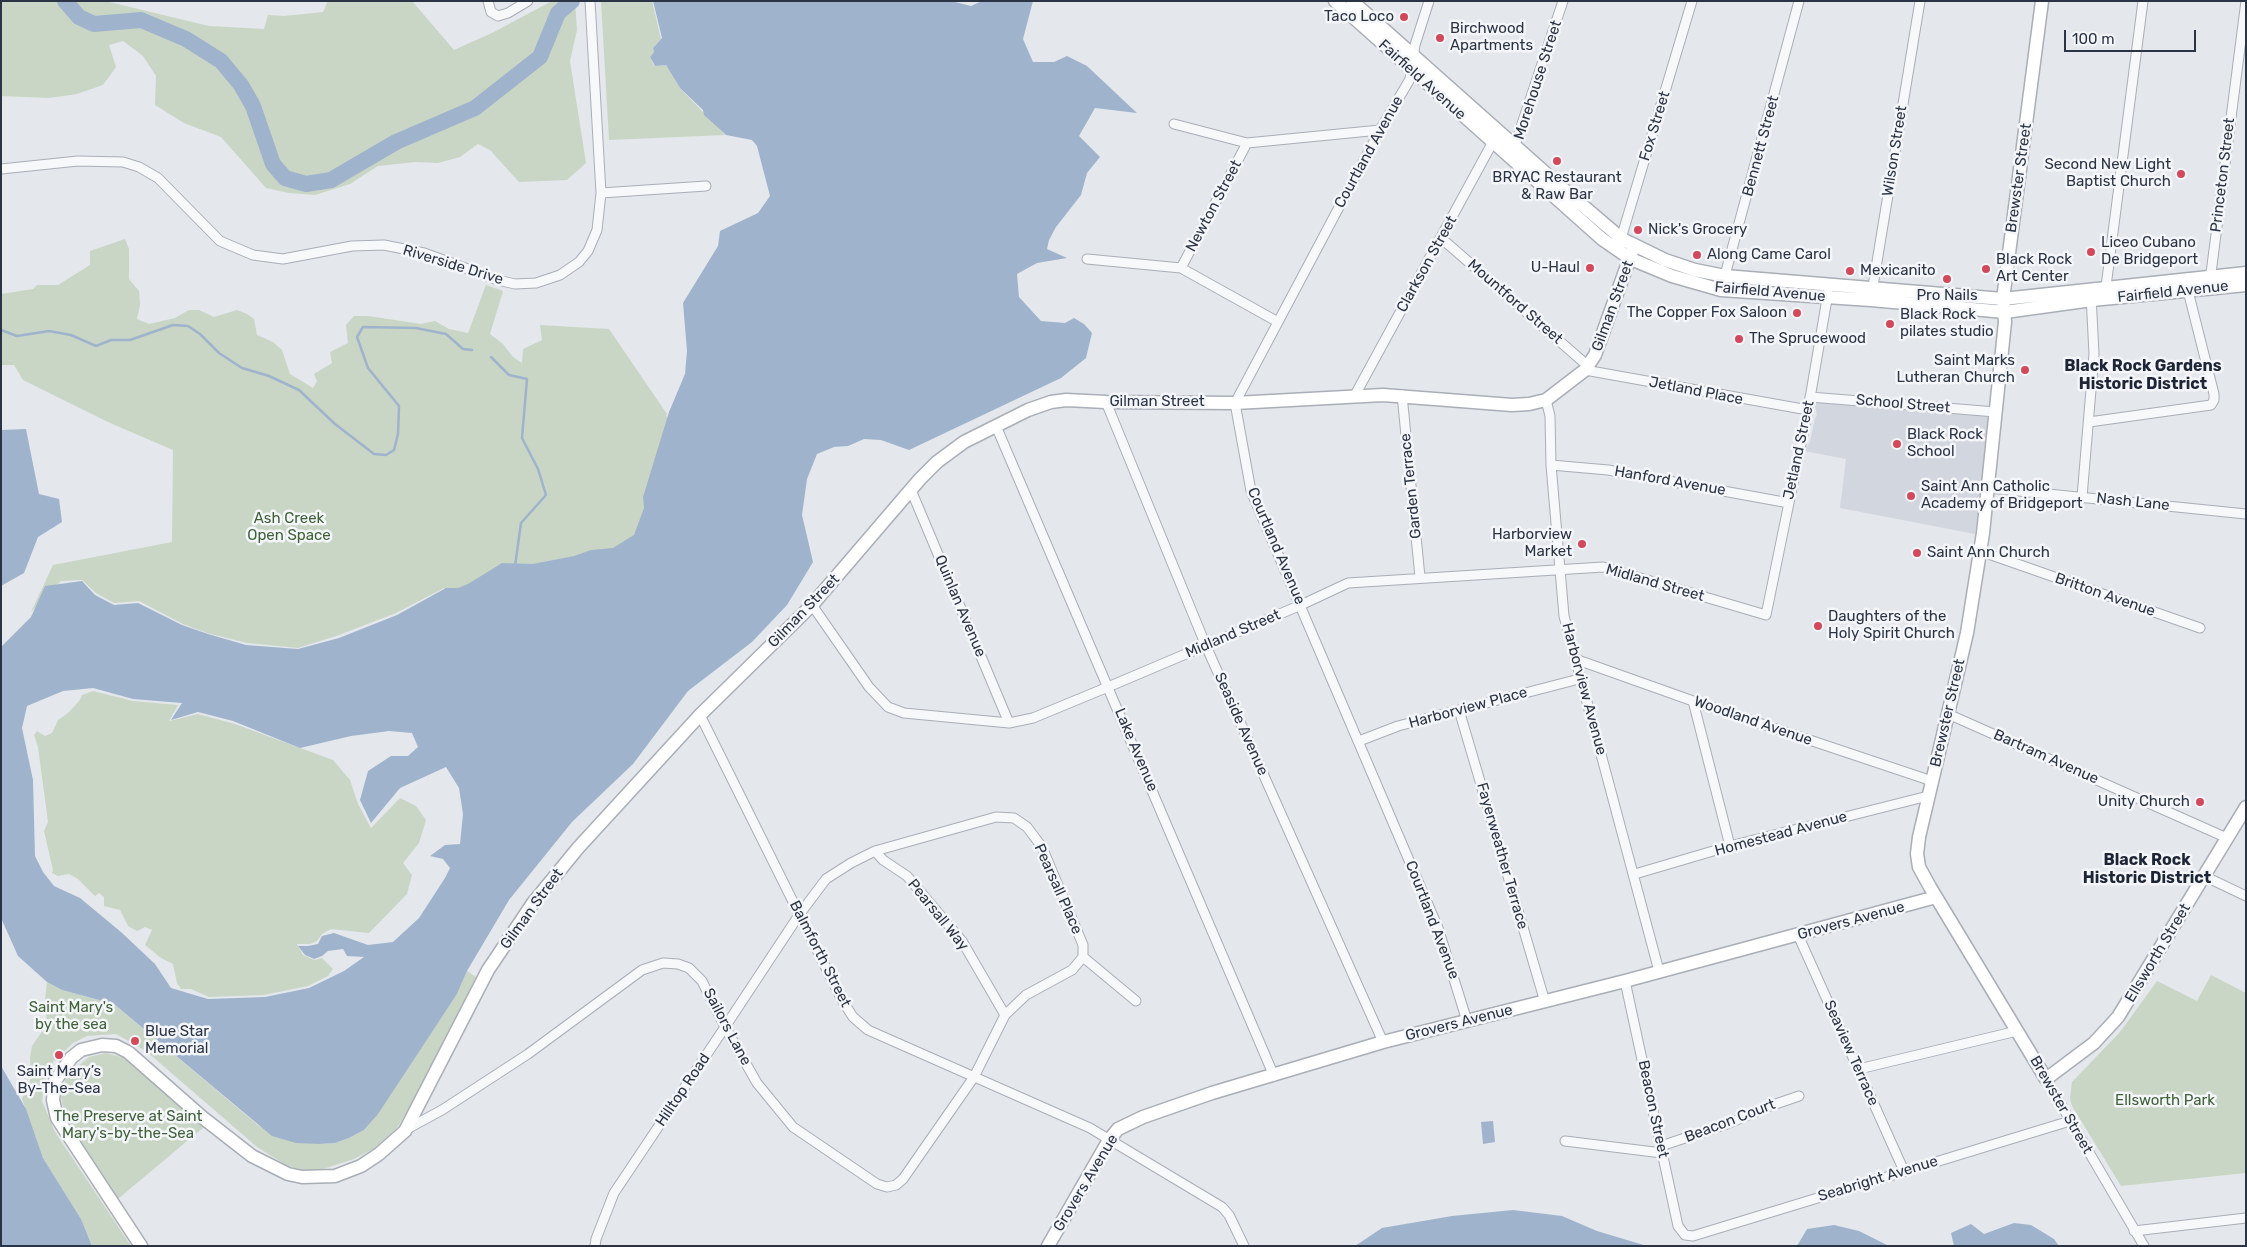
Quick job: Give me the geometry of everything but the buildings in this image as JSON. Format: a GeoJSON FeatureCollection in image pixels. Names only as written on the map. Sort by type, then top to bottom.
{"type":"FeatureCollection","features":[{"type":"Feature","properties":{"kind":"street"},"geometry":{"type":"LineString","coordinates":[[488,1],[491,12],[498,16],[508,13],[528,1]]}},
{"type":"Feature","properties":{"kind":"street","name":"Riverside Drive"},"geometry":{"type":"LineString","coordinates":[[1,169],[78,161],[124,162],[151,173],[171,189],[220,241],[253,256],[283,259],[352,246],[392,246],[424,253],[498,280],[515,284],[550,280],[579,262],[588,251],[597,230],[601,192],[590,1]]}},
{"type":"Feature","properties":{"kind":"street","name":"Fairfield Avenue"},"geometry":{"type":"LineString","coordinates":[[1334,1],[1362,18],[1414,56],[1602,239],[1634,246],[1665,260],[1695,270],[1828,291]]}},
{"type":"Feature","properties":{"kind":"street","name":"Fairfield Avenue"},"geometry":{"type":"LineString","coordinates":[[1352,1],[1362,18],[1412,70],[1496,137]]}},
{"type":"Feature","properties":{"kind":"street","name":"Courtland Avenue"},"geometry":{"type":"LineString","coordinates":[[1429,1],[1415,45],[1410,79],[1380,130],[1235,403],[1252,491],[1438,928],[1467,1021]]}},
{"type":"Feature","properties":{"kind":"street","name":"Morehouse Street"},"geometry":{"type":"LineString","coordinates":[[1512,152],[1564,1]]}},
{"type":"Feature","properties":{"kind":"street","name":"Fox Street"},"geometry":{"type":"LineString","coordinates":[[1619,244],[1692,1]]}},
{"type":"Feature","properties":{"kind":"street","name":"Bennett Street"},"geometry":{"type":"LineString","coordinates":[[1721,290],[1799,1]]}},
{"type":"Feature","properties":{"kind":"street","name":"Wilson Street"},"geometry":{"type":"LineString","coordinates":[[1872,294],[1920,1]]}},
{"type":"Feature","properties":{"kind":"street","name":"Brewster Street"},"geometry":{"type":"LineString","coordinates":[[2042,1],[2003,299],[2005,312],[1996,412],[1989,488],[1980,551],[1967,633],[1928,796],[1917,854],[1919,867],[1936,897],[2144,1246]]}},
{"type":"Feature","properties":{"kind":"street"},"geometry":{"type":"LineString","coordinates":[[2105,294],[2143,1]]}},
{"type":"Feature","properties":{"kind":"street","name":"Princeton Street"},"geometry":{"type":"LineString","coordinates":[[2209,283],[2246,1]]}},
{"type":"Feature","properties":{"kind":"street"},"geometry":{"type":"LineString","coordinates":[[1174,124],[1247,143],[1380,130]]}},
{"type":"Feature","properties":{"kind":"street","name":"Clarkson Street"},"geometry":{"type":"LineString","coordinates":[[1354,395],[1496,137]]}},
{"type":"Feature","properties":{"kind":"street","name":"Newton Street"},"geometry":{"type":"LineString","coordinates":[[1181,268],[1247,143]]}},
{"type":"Feature","properties":{"kind":"street"},"geometry":{"type":"LineString","coordinates":[[601,192],[706,186]]}},
{"type":"Feature","properties":{"kind":"street","name":"Mountford Street"},"geometry":{"type":"LineString","coordinates":[[1441,238],[1586,368]]}},
{"type":"Feature","properties":{"kind":"street","name":"Fairfield Avenue"},"geometry":{"type":"LineString","coordinates":[[1619,244],[1631,259],[1672,276],[1721,290],[1828,291],[2003,299],[2105,294],[2209,283],[2246,285]]}},
{"type":"Feature","properties":{"kind":"street","name":"Gilman Street"},"geometry":{"type":"LineString","coordinates":[[141,1246],[57,1118],[52,1100],[56,1077],[71,1058],[81,1050],[92,1047],[116,1046],[141,1062],[202,1117],[252,1156],[288,1174],[318,1178],[335,1176],[351,1171],[379,1154],[405,1131],[488,970],[533,903],[578,848],[700,715],[812,605],[911,490],[937,462],[951,451],[1028,410],[1051,402],[1073,400],[1235,403],[1354,395],[1402,395],[1512,406],[1546,400],[1586,368],[1599,346],[1634,246]]}},
{"type":"Feature","properties":{"kind":"street"},"geometry":{"type":"LineString","coordinates":[[1087,259],[1181,268],[1278,322]]}},
{"type":"Feature","properties":{"kind":"street","name":"Fairfield Avenue"},"geometry":{"type":"LineString","coordinates":[[2209,283],[2246,273]]}},
{"type":"Feature","properties":{"kind":"street"},"geometry":{"type":"LineString","coordinates":[[2089,422],[2211,405],[2214,400],[2214,394],[2186,285]]}},
{"type":"Feature","properties":{"kind":"street","name":"Jetland Street"},"geometry":{"type":"LineString","coordinates":[[1766,615],[1808,410],[1828,291]]}},
{"type":"Feature","properties":{"kind":"street","name":"Fairfield Avenue"},"geometry":{"type":"LineString","coordinates":[[1872,294],[2005,312],[2091,295]]}},
{"type":"Feature","properties":{"kind":"street"},"geometry":{"type":"LineString","coordinates":[[2082,497],[2094,354],[2091,295]]}},
{"type":"Feature","properties":{"kind":"street","name":"Jetland Place"},"geometry":{"type":"LineString","coordinates":[[1586,368],[1808,410]]}},
{"type":"Feature","properties":{"kind":"street","name":"Garden Terrace"},"geometry":{"type":"LineString","coordinates":[[1402,395],[1420,577]]}},
{"type":"Feature","properties":{"kind":"street","name":"School Street"},"geometry":{"type":"LineString","coordinates":[[1810,397],[1996,412]]}},
{"type":"Feature","properties":{"kind":"street","name":"Harborview Avenue"},"geometry":{"type":"LineString","coordinates":[[1546,400],[1550,416],[1551,465],[1564,616],[1635,874],[1659,971]]}},
{"type":"Feature","properties":{"kind":"street","name":"Seaside Avenue"},"geometry":{"type":"LineString","coordinates":[[1106,402],[1206,646],[1383,1042]]}},
{"type":"Feature","properties":{"kind":"street","name":"Lake Avenue"},"geometry":{"type":"LineString","coordinates":[[996,426],[1274,1076]]}},
{"type":"Feature","properties":{"kind":"street","name":"Hanford Avenue"},"geometry":{"type":"LineString","coordinates":[[1551,465],[1608,470],[1789,503]]}},
{"type":"Feature","properties":{"kind":"street","name":"Nash Lane"},"geometry":{"type":"LineString","coordinates":[[1989,488],[2246,514]]}},
{"type":"Feature","properties":{"kind":"street","name":"Quinlan Avenue"},"geometry":{"type":"LineString","coordinates":[[911,490],[1009,723]]}},
{"type":"Feature","properties":{"kind":"street","name":"Britton Avenue"},"geometry":{"type":"LineString","coordinates":[[1980,551],[2200,628]]}},
{"type":"Feature","properties":{"kind":"street","name":"Midland Street"},"geometry":{"type":"LineString","coordinates":[[812,605],[869,688],[888,706],[904,713],[1009,723],[1033,718],[1206,646],[1348,583],[1604,567],[1766,615]]}},
{"type":"Feature","properties":{"kind":"street","name":"Woodland Avenue"},"geometry":{"type":"LineString","coordinates":[[1575,659],[1692,701],[1932,782]]}},
{"type":"Feature","properties":{"kind":"street","name":"Harborview Place"},"geometry":{"type":"LineString","coordinates":[[1359,741],[1398,726],[1580,679]]}},
{"type":"Feature","properties":{"kind":"street"},"geometry":{"type":"LineString","coordinates":[[1692,701],[1730,846]]}},
{"type":"Feature","properties":{"kind":"street","name":"Fayerweather Terrace"},"geometry":{"type":"LineString","coordinates":[[1459,710],[1545,1002]]}},
{"type":"Feature","properties":{"kind":"street","name":"Bartram Avenue"},"geometry":{"type":"LineString","coordinates":[[1948,714],[2227,838]]}},
{"type":"Feature","properties":{"kind":"street","name":"Balmforth Street"},"geometry":{"type":"LineString","coordinates":[[700,715],[842,1000],[853,1016],[868,1030],[1090,1128],[1222,1207],[1229,1215],[1244,1246]]}},
{"type":"Feature","properties":{"kind":"street","name":"Homestead Avenue"},"geometry":{"type":"LineString","coordinates":[[1635,874],[1730,846],[1928,796]]}},
{"type":"Feature","properties":{"kind":"street","name":"Ellsworth Street"},"geometry":{"type":"LineString","coordinates":[[2046,1079],[2087,1049],[2113,1024],[2246,807]]}},
{"type":"Feature","properties":{"kind":"street","name":"Pearsall Place"},"geometry":{"type":"LineString","coordinates":[[799,915],[826,879],[875,851],[996,817],[1014,818],[1027,827],[1042,847],[1083,945],[1084,957]]}},
{"type":"Feature","properties":{"kind":"street","name":"Pearsall Way"},"geometry":{"type":"LineString","coordinates":[[875,851],[883,860],[907,876],[962,942],[1005,1015]]}},
{"type":"Feature","properties":{"kind":"street"},"geometry":{"type":"LineString","coordinates":[[2204,876],[2246,896]]}},
{"type":"Feature","properties":{"kind":"street","name":"Grovers Avenue"},"geometry":{"type":"LineString","coordinates":[[1048,1246],[1109,1140],[1118,1129],[1143,1117],[1212,1093],[1383,1042],[1545,1002],[1936,897]]}},
{"type":"Feature","properties":{"kind":"street","name":"Hilltop Road"},"geometry":{"type":"LineString","coordinates":[[596,1246],[596,1239],[614,1193],[799,915]]}},
{"type":"Feature","properties":{"kind":"street","name":"Seaview Terrace"},"geometry":{"type":"LineString","coordinates":[[1798,935],[1904,1171]]}},
{"type":"Feature","properties":{"kind":"street"},"geometry":{"type":"LineString","coordinates":[[974,1077],[1005,1015],[1026,995],[1072,970],[1084,957],[1136,1002]]}},
{"type":"Feature","properties":{"kind":"street","name":"Sailors Lane"},"geometry":{"type":"LineString","coordinates":[[405,1131],[442,1110],[528,1054],[642,970],[663,963],[678,964],[689,968],[702,981],[757,1084],[793,1127],[877,1184],[887,1187],[900,1183],[974,1077]]}},
{"type":"Feature","properties":{"kind":"street","name":"Beacon Street"},"geometry":{"type":"LineString","coordinates":[[1625,981],[1678,1226],[1685,1235]]}},
{"type":"Feature","properties":{"kind":"street"},"geometry":{"type":"LineString","coordinates":[[1859,1069],[2017,1031]]}},
{"type":"Feature","properties":{"kind":"street","name":"Beacon Court"},"geometry":{"type":"LineString","coordinates":[[1662,1150],[1799,1096]]}},
{"type":"Feature","properties":{"kind":"street","name":"Seabright Avenue"},"geometry":{"type":"LineString","coordinates":[[1685,1235],[1693,1236],[2070,1121]]}},
{"type":"Feature","properties":{"kind":"street"},"geometry":{"type":"LineString","coordinates":[[1565,1141],[1662,1150]]}},
{"type":"Feature","properties":{"kind":"street"},"geometry":{"type":"LineString","coordinates":[[2134,1231],[2246,1218]]}},
{"type":"Feature","properties":{"kind":"shaded area"},"geometry":{"type":"Polygon","coordinates":[[[1814,402],[1988,416],[1983,476],[1975,534],[1840,508],[1846,459],[1804,451],[1810,442],[1817,415],[1814,402]]]}},
{"type":"Feature","properties":{"kind":"green space"},"geometry":{"type":"Polygon","coordinates":[[[1,1],[105,1],[209,26],[264,29],[268,15],[284,16],[323,12],[328,1],[412,1],[454,50],[494,32],[552,1],[575,1],[577,30],[570,61],[586,163],[567,180],[519,182],[490,150],[478,144],[460,157],[438,163],[415,162],[378,166],[350,184],[315,195],[289,193],[266,188],[221,137],[184,123],[155,105],[156,76],[143,56],[123,41],[109,45],[116,67],[103,85],[77,94],[49,98],[1,96],[1,1]]]}},
{"type":"Feature","properties":{"kind":"green space"},"geometry":{"type":"Polygon","coordinates":[[[601,1],[652,1],[661,39],[653,48],[654,52],[650,57],[654,66],[666,65],[680,88],[725,135],[609,140],[601,1]]]}},
{"type":"Feature","properties":{"kind":"green space","name":"Ash Creek Open Space"},"geometry":{"type":"Polygon","coordinates":[[[125,239],[129,249],[129,279],[139,291],[140,305],[137,319],[149,324],[175,318],[189,310],[199,310],[214,317],[237,310],[254,319],[257,335],[273,342],[282,350],[290,374],[313,388],[317,381],[314,374],[332,363],[330,352],[348,343],[346,325],[354,316],[368,316],[421,324],[435,321],[449,329],[468,333],[486,285],[503,291],[490,334],[503,344],[513,357],[522,363],[523,349],[542,340],[540,325],[609,329],[667,414],[666,416],[674,425],[636,541],[617,551],[447,593],[444,588],[396,613],[339,635],[298,648],[247,643],[207,633],[183,624],[139,601],[114,603],[96,593],[82,580],[61,581],[31,612],[53,565],[172,542],[173,450],[110,423],[23,380],[14,365],[1,365],[1,294],[33,289],[37,285],[58,285],[90,265],[90,251],[125,239]]]}},
{"type":"Feature","properties":{"kind":"green space"},"geometry":{"type":"Polygon","coordinates":[[[93,691],[133,701],[178,705],[169,721],[198,714],[235,724],[333,760],[350,780],[358,804],[371,828],[400,798],[416,806],[426,820],[419,843],[403,863],[412,875],[407,894],[369,933],[331,929],[322,934],[317,941],[310,944],[297,944],[303,955],[314,960],[322,958],[333,969],[328,976],[308,986],[264,995],[209,997],[191,989],[181,989],[177,983],[173,964],[161,958],[145,945],[152,930],[145,927],[137,931],[128,926],[120,910],[104,906],[104,897],[99,893],[95,896],[78,879],[69,874],[58,876],[52,873],[53,870],[44,831],[48,822],[38,747],[34,735],[37,731],[45,736],[52,733],[58,720],[68,713],[82,695],[93,691]]]}},
{"type":"Feature","properties":{"kind":"green space","name":"Saint Mary's by the sea"},"geometry":{"type":"Polygon","coordinates":[[[467,971],[476,977],[418,1092],[397,1128],[375,1148],[354,1159],[320,1170],[301,1170],[286,1165],[257,1147],[146,1051],[116,1034],[87,1036],[73,1043],[53,1062],[44,1084],[42,1101],[55,1132],[131,1246],[92,1246],[81,1219],[43,1158],[22,1099],[31,1078],[30,1057],[32,1046],[48,1023],[44,1008],[47,982],[62,990],[114,1004],[259,1126],[319,1144],[335,1143],[349,1138],[364,1130],[371,1122],[457,994],[467,971]]]}},
{"type":"Feature","properties":{"kind":"green space","name":"Ellsworth Park"},"geometry":{"type":"Polygon","coordinates":[[[2211,975],[2246,993],[2246,1173],[2121,1186],[2072,1106],[2070,1098],[2072,1082],[2120,1032],[2157,981],[2197,1001],[2211,975]]]}},
{"type":"Feature","properties":{"kind":"green space","name":"The Preserve at Saint Mary's-by-the-Sea"},"geometry":{"type":"Polygon","coordinates":[[[106,1053],[125,1058],[205,1126],[118,1199],[65,1117],[61,1097],[66,1076],[89,1057],[106,1053]]]}},
{"type":"Feature","properties":{"kind":"water"},"geometry":{"type":"Polygon","coordinates":[[[653,1],[951,1],[971,6],[982,1],[1033,1],[1023,39],[1033,62],[1054,62],[1067,56],[1087,66],[1137,113],[1095,108],[1079,136],[1100,157],[1087,173],[1081,195],[1056,227],[1049,240],[1047,249],[1067,258],[1037,263],[1017,274],[1019,297],[1041,321],[1065,323],[1074,318],[1084,324],[1092,333],[1086,358],[1061,378],[909,450],[881,440],[864,439],[848,446],[834,447],[817,454],[807,479],[802,515],[813,562],[787,605],[752,642],[688,691],[633,764],[572,822],[509,900],[467,971],[457,994],[378,1114],[364,1130],[335,1143],[296,1143],[272,1136],[114,1004],[62,990],[47,982],[18,956],[1,918],[1,647],[31,617],[45,586],[82,581],[95,595],[114,605],[138,603],[182,625],[246,645],[298,649],[339,638],[397,615],[446,588],[458,588],[468,584],[502,563],[533,564],[574,556],[591,550],[613,548],[634,535],[644,508],[643,497],[669,412],[685,374],[687,351],[683,303],[718,246],[720,231],[758,213],[770,196],[757,146],[752,140],[726,135],[704,115],[703,110],[680,88],[666,65],[655,66],[650,57],[654,52],[653,48],[662,38],[653,1]],[[93,688],[63,691],[27,706],[22,728],[33,780],[35,856],[43,872],[54,886],[80,898],[121,932],[155,964],[171,988],[208,999],[265,997],[309,988],[344,971],[364,957],[347,956],[343,949],[328,951],[314,959],[305,955],[298,946],[318,944],[322,936],[334,933],[368,945],[393,942],[419,918],[450,868],[443,859],[430,856],[445,845],[460,844],[463,814],[459,788],[446,767],[400,788],[371,823],[360,800],[368,771],[391,756],[408,756],[418,747],[412,733],[389,731],[351,736],[300,748],[233,721],[198,712],[171,720],[182,703],[133,699],[93,688]]]}},
{"type":"Feature","properties":{"kind":"water"},"geometry":{"type":"Polygon","coordinates":[[[26,429],[39,494],[59,499],[62,522],[38,537],[24,573],[1,586],[1,430],[26,429]]]}},
{"type":"Feature","properties":{"kind":"water"},"geometry":{"type":"Polygon","coordinates":[[[1,1066],[26,1109],[43,1158],[81,1219],[92,1246],[1,1246],[1,1066]]]}},
{"type":"Feature","properties":{"kind":"water"},"geometry":{"type":"Polygon","coordinates":[[[1493,1121],[1495,1142],[1483,1144],[1481,1122],[1493,1121]]]}},
{"type":"Feature","properties":{"kind":"water"},"geometry":{"type":"Polygon","coordinates":[[[1513,1210],[1562,1216],[1597,1231],[1647,1246],[1355,1246],[1382,1228],[1452,1216],[1513,1210]]]}},
{"type":"Feature","properties":{"kind":"water"},"geometry":{"type":"Polygon","coordinates":[[[2014,1223],[2031,1225],[2054,1239],[2059,1246],[1954,1246],[1951,1233],[1971,1224],[1984,1234],[2014,1223]]]}},
{"type":"Feature","properties":{"kind":"water"},"geometry":{"type":"Polygon","coordinates":[[[1834,1225],[1859,1231],[1889,1246],[1797,1246],[1807,1229],[1834,1225]]]}},
{"type":"Feature","properties":{"kind":"waterway"},"geometry":{"type":"LineString","coordinates":[[65,1],[79,17],[94,24],[141,20],[186,39],[221,61],[241,85],[253,106],[273,164],[285,178],[306,184],[331,180],[396,142],[475,108],[540,57],[558,13],[572,1]]}},
{"type":"Feature","properties":{"kind":"waterway"},"geometry":{"type":"LineString","coordinates":[[1,330],[17,336],[49,331],[71,335],[96,346],[111,340],[130,340],[173,325],[188,326],[200,334],[219,353],[242,368],[269,376],[299,390],[335,424],[374,454],[386,455],[394,450],[398,434],[399,406],[368,368],[357,337],[363,327],[416,328],[446,334],[463,349],[472,350]]}},
{"type":"Feature","properties":{"kind":"waterway"},"geometry":{"type":"LineString","coordinates":[[491,357],[509,375],[527,379],[522,438],[538,469],[546,495],[521,523],[515,566]]}},
{"type":"Feature","properties":{"kind":"place","name":"Taco Loco"},"geometry":{"type":"Point","coordinates":[1404,17]}},
{"type":"Feature","properties":{"kind":"place","name":"Birchwood Apartments"},"geometry":{"type":"Point","coordinates":[1440,38]}},
{"type":"Feature","properties":{"kind":"place","name":"BRYAC Restaurant & Raw Bar"},"geometry":{"type":"Point","coordinates":[1557,161]}},
{"type":"Feature","properties":{"kind":"place","name":"Second New Light Baptist Church"},"geometry":{"type":"Point","coordinates":[2181,174]}},
{"type":"Feature","properties":{"kind":"place","name":"Nick's Grocery"},"geometry":{"type":"Point","coordinates":[1638,230]}},
{"type":"Feature","properties":{"kind":"place","name":"Liceo Cubano De Bridgeport"},"geometry":{"type":"Point","coordinates":[2091,252]}},
{"type":"Feature","properties":{"kind":"place","name":"Along Came Carol"},"geometry":{"type":"Point","coordinates":[1697,255]}},
{"type":"Feature","properties":{"kind":"place","name":"U-Haul"},"geometry":{"type":"Point","coordinates":[1590,268]}},
{"type":"Feature","properties":{"kind":"place","name":"Black Rock Art Center"},"geometry":{"type":"Point","coordinates":[1986,269]}},
{"type":"Feature","properties":{"kind":"place","name":"Mexicanito"},"geometry":{"type":"Point","coordinates":[1850,271]}},
{"type":"Feature","properties":{"kind":"place","name":"Pro Nails"},"geometry":{"type":"Point","coordinates":[1947,279]}},
{"type":"Feature","properties":{"kind":"place","name":"The Copper Fox Saloon"},"geometry":{"type":"Point","coordinates":[1797,313]}},
{"type":"Feature","properties":{"kind":"place","name":"Black Rock pilates studio"},"geometry":{"type":"Point","coordinates":[1890,324]}},
{"type":"Feature","properties":{"kind":"place","name":"The Sprucewood"},"geometry":{"type":"Point","coordinates":[1739,339]}},
{"type":"Feature","properties":{"kind":"place","name":"Saint Marks Lutheran Church"},"geometry":{"type":"Point","coordinates":[2025,370]}},
{"type":"Feature","properties":{"kind":"place","name":"Black Rock School"},"geometry":{"type":"Point","coordinates":[1897,444]}},
{"type":"Feature","properties":{"kind":"place","name":"Saint Ann Catholic Academy of Bridgeport"},"geometry":{"type":"Point","coordinates":[1911,496]}},
{"type":"Feature","properties":{"kind":"place","name":"Harborview Market"},"geometry":{"type":"Point","coordinates":[1582,544]}},
{"type":"Feature","properties":{"kind":"place","name":"Saint Ann Church"},"geometry":{"type":"Point","coordinates":[1917,553]}},
{"type":"Feature","properties":{"kind":"place","name":"Daughters of the Holy Spirit Church"},"geometry":{"type":"Point","coordinates":[1818,626]}},
{"type":"Feature","properties":{"kind":"place","name":"Unity Church"},"geometry":{"type":"Point","coordinates":[2200,802]}},
{"type":"Feature","properties":{"kind":"place","name":"Blue Star Memorial"},"geometry":{"type":"Point","coordinates":[135,1041]}},
{"type":"Feature","properties":{"kind":"place","name":"Saint Mary’s By-The-Sea"},"geometry":{"type":"Point","coordinates":[59,1055]}},
{"type":"Feature","properties":{"kind":"district","name":"Black Rock Gardens Historic District"},"geometry":{"type":"Point","coordinates":[2143,375]}},
{"type":"Feature","properties":{"kind":"district","name":"Black Rock Historic District"},"geometry":{"type":"Point","coordinates":[2147,869]}}]}
